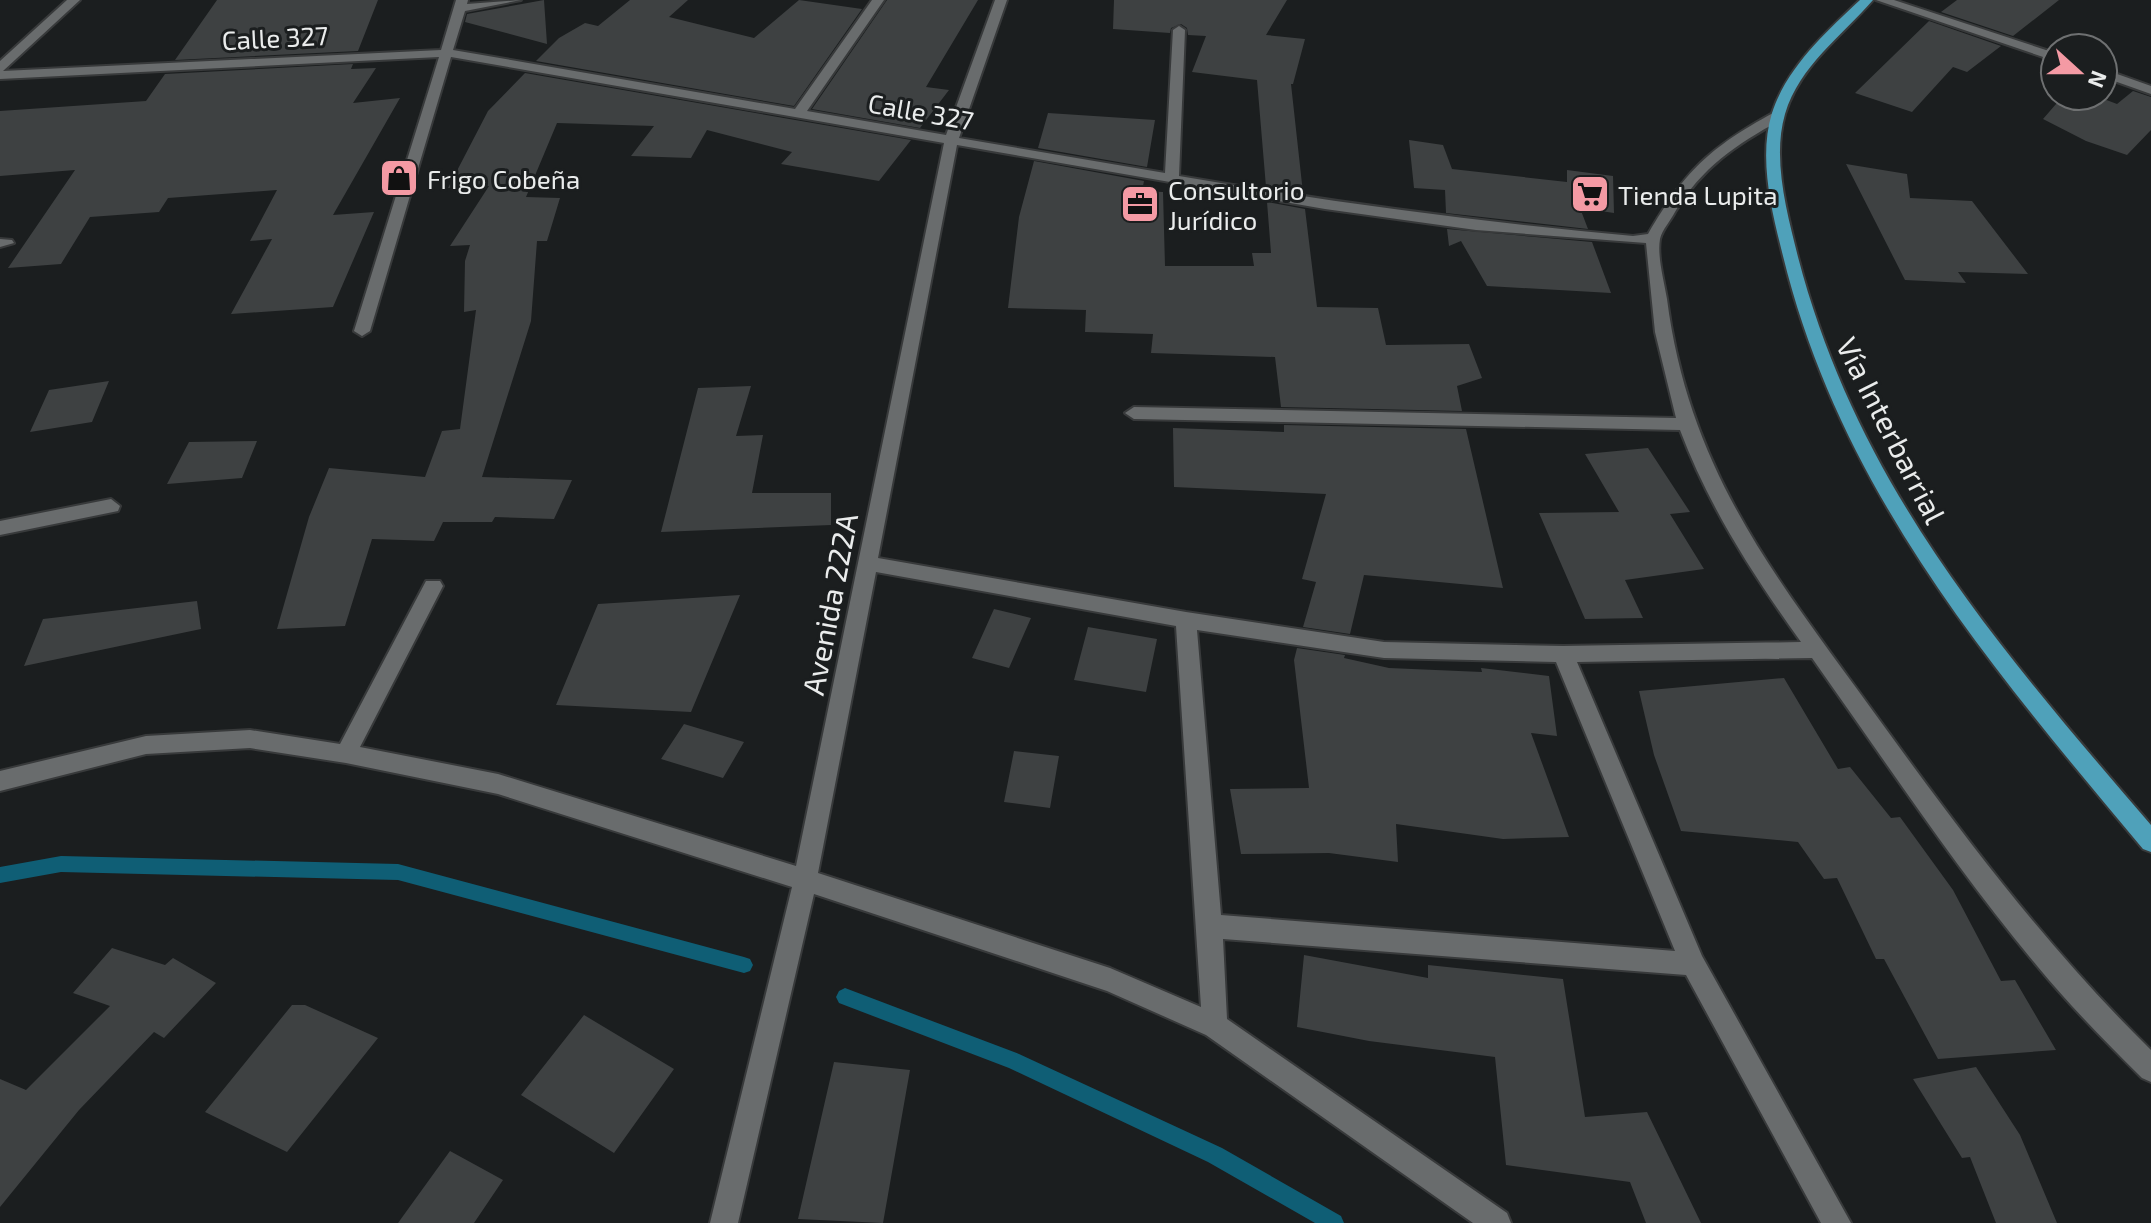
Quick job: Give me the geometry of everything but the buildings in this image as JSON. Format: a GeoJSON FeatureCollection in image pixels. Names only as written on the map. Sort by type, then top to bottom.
{"type":"FeatureCollection","features":[{"type":"Feature","properties":{"kind":"main road","name":"Vía Interbarrial"},"geometry":{"type":"LineString","coordinates":[[1867,0],[1810,59],[1791,86],[1778,116],[1775,169],[1789,261],[1813,336],[1850,424],[1896,510],[1958,607],[2016,683],[2151,842]]}},
{"type":"Feature","properties":{"kind":"street"},"geometry":{"type":"LineString","coordinates":[[0,68],[74,0]]}},
{"type":"Feature","properties":{"kind":"street"},"geometry":{"type":"LineString","coordinates":[[362,331],[462,4],[515,0]]}},
{"type":"Feature","properties":{"kind":"street"},"geometry":{"type":"LineString","coordinates":[[798,114],[878,0]]}},
{"type":"Feature","properties":{"kind":"street","name":"Avenida 222A"},"geometry":{"type":"LineString","coordinates":[[724,1223],[805,880],[951,141],[1001,0]]}},
{"type":"Feature","properties":{"kind":"street"},"geometry":{"type":"LineString","coordinates":[[1882,0],[2039,52]]}},
{"type":"Feature","properties":{"kind":"street"},"geometry":{"type":"LineString","coordinates":[[1172,179],[1179,30]]}},
{"type":"Feature","properties":{"kind":"street","name":"Calle 327"},"geometry":{"type":"LineString","coordinates":[[0,75],[448,53],[1325,205],[1476,226],[1610,240],[1653,238]]}},
{"type":"Feature","properties":{"kind":"street"},"geometry":{"type":"LineString","coordinates":[[2119,79],[2151,90]]}},
{"type":"Feature","properties":{"kind":"street"},"geometry":{"type":"LineString","coordinates":[[1778,116],[1709,156],[1677,195],[1653,238],[1657,296],[1686,424],[1720,498],[1818,650],[2037,947],[2151,1069]]}},
{"type":"Feature","properties":{"kind":"street"},"geometry":{"type":"LineString","coordinates":[[1134,413],[1686,424]]}},
{"type":"Feature","properties":{"kind":"street"},"geometry":{"type":"LineString","coordinates":[[0,528],[111,506]]}},
{"type":"Feature","properties":{"kind":"street"},"geometry":{"type":"LineString","coordinates":[[868,563],[1186,620],[1384,650],[1563,654],[1818,650]]}},
{"type":"Feature","properties":{"kind":"street"},"geometry":{"type":"LineString","coordinates":[[346,754],[433,586]]}},
{"type":"Feature","properties":{"kind":"street"},"geometry":{"type":"LineString","coordinates":[[1186,620],[1215,1026]]}},
{"type":"Feature","properties":{"kind":"street"},"geometry":{"type":"LineString","coordinates":[[1563,654],[1693,964],[1837,1223]]}},
{"type":"Feature","properties":{"kind":"street"},"geometry":{"type":"LineString","coordinates":[[0,781],[146,745],[250,739],[498,784],[1110,980],[1215,1026],[1497,1223]]}},
{"type":"Feature","properties":{"kind":"street"},"geometry":{"type":"LineString","coordinates":[[1210,926],[1693,964]]}},
{"type":"Feature","properties":{"kind":"waterway"},"geometry":{"type":"LineString","coordinates":[[0,875],[61,864],[398,872],[744,965]]}},
{"type":"Feature","properties":{"kind":"waterway"},"geometry":{"type":"LineString","coordinates":[[845,997],[1013,1060],[1215,1155],[1334,1223]]}},
{"type":"Feature","properties":{"kind":"place","name":"Frigo Cobeña"},"geometry":{"type":"Point","coordinates":[399,178]}},
{"type":"Feature","properties":{"kind":"place","name":"Tienda Lupita"},"geometry":{"type":"Point","coordinates":[1590,194]}},
{"type":"Feature","properties":{"kind":"place","name":"Consultorio Jurídico"},"geometry":{"type":"Point","coordinates":[1140,204]}}]}
